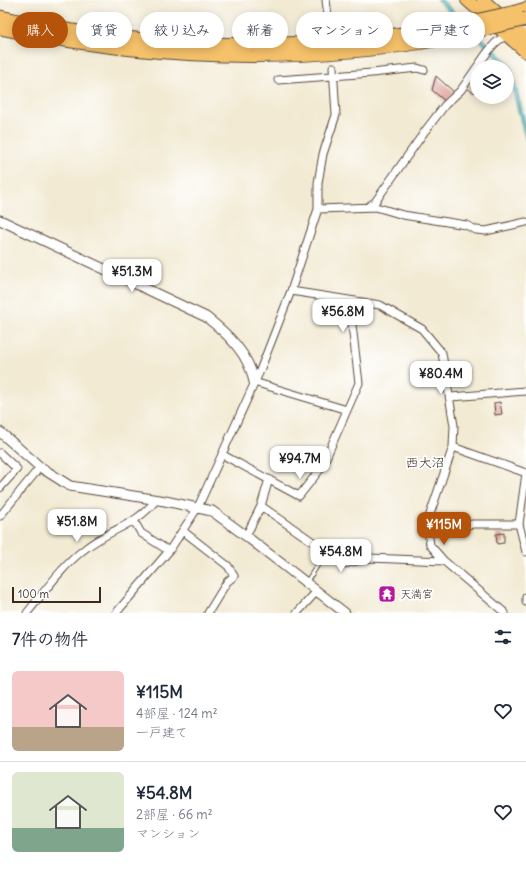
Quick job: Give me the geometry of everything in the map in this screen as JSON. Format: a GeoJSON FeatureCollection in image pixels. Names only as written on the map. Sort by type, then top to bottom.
{"type":"FeatureCollection","features":[{"type":"Feature","properties":{"kind":"highway"},"geometry":{"type":"LineString","coordinates":[[467,0],[519,34]]}},
{"type":"Feature","properties":{"kind":"highway"},"geometry":{"type":"LineString","coordinates":[[483,0],[519,34],[526,52]]}},
{"type":"Feature","properties":{"kind":"highway"},"geometry":{"type":"LineString","coordinates":[[485,22],[523,13]]}},
{"type":"Feature","properties":{"kind":"highway"},"geometry":{"type":"LineString","coordinates":[[0,17],[100,35],[160,42],[234,46],[326,43],[401,36]]}},
{"type":"Feature","properties":{"kind":"highway"},"geometry":{"type":"LineString","coordinates":[[0,28],[95,46],[152,53],[234,56],[326,54],[383,48],[401,44]]}},
{"type":"Feature","properties":{"kind":"street"},"geometry":{"type":"LineString","coordinates":[[326,0],[327,12]]}},
{"type":"Feature","properties":{"kind":"street"},"geometry":{"type":"LineString","coordinates":[[482,60],[500,38],[519,34]]}},
{"type":"Feature","properties":{"kind":"street"},"geometry":{"type":"LineString","coordinates":[[116,613],[169,551],[198,507],[223,455],[259,373],[291,291],[318,209],[318,183],[323,154],[336,115],[333,67]]}},
{"type":"Feature","properties":{"kind":"street"},"geometry":{"type":"LineString","coordinates":[[278,80],[417,68],[424,70]]}},
{"type":"Feature","properties":{"kind":"street"},"geometry":{"type":"LineString","coordinates":[[369,206],[375,202],[445,105],[461,90],[470,77]]}},
{"type":"Feature","properties":{"kind":"street"},"geometry":{"type":"LineString","coordinates":[[318,209],[369,206],[403,214],[459,223],[486,231],[526,222]]}},
{"type":"Feature","properties":{"kind":"street"},"geometry":{"type":"LineString","coordinates":[[0,220],[206,317],[234,341],[248,362],[254,382]]}},
{"type":"Feature","properties":{"kind":"street"},"geometry":{"type":"LineString","coordinates":[[291,291],[380,305],[422,329],[442,352],[451,397],[454,426],[453,447],[428,520],[430,545],[444,562],[505,613]]}},
{"type":"Feature","properties":{"kind":"street"},"geometry":{"type":"LineString","coordinates":[[223,455],[299,496],[322,467],[359,384],[349,300]]}},
{"type":"Feature","properties":{"kind":"street"},"geometry":{"type":"LineString","coordinates":[[254,382],[347,410]]}},
{"type":"Feature","properties":{"kind":"street"},"geometry":{"type":"LineString","coordinates":[[451,397],[526,391]]}},
{"type":"Feature","properties":{"kind":"street"},"geometry":{"type":"LineString","coordinates":[[0,432],[40,467],[70,486],[198,507],[212,511],[345,613]]}},
{"type":"Feature","properties":{"kind":"street"},"geometry":{"type":"LineString","coordinates":[[453,447],[526,473],[519,524],[526,552]]}},
{"type":"Feature","properties":{"kind":"street"},"geometry":{"type":"LineString","coordinates":[[0,454],[17,469],[0,488]]}},
{"type":"Feature","properties":{"kind":"street"},"geometry":{"type":"LineString","coordinates":[[0,516],[40,467]]}},
{"type":"Feature","properties":{"kind":"street"},"geometry":{"type":"LineString","coordinates":[[246,536],[261,506],[269,479]]}},
{"type":"Feature","properties":{"kind":"street"},"geometry":{"type":"LineString","coordinates":[[27,613],[75,557],[88,546],[134,521],[147,511],[156,500]]}},
{"type":"Feature","properties":{"kind":"street"},"geometry":{"type":"LineString","coordinates":[[261,506],[345,564],[369,558],[444,562]]}},
{"type":"Feature","properties":{"kind":"street"},"geometry":{"type":"LineString","coordinates":[[134,521],[141,533],[169,551]]}},
{"type":"Feature","properties":{"kind":"street"},"geometry":{"type":"LineString","coordinates":[[428,531],[473,524],[519,524]]}},
{"type":"Feature","properties":{"kind":"street"},"geometry":{"type":"LineString","coordinates":[[183,531],[228,566],[234,576],[227,582],[208,613]]}},
{"type":"Feature","properties":{"kind":"street"},"geometry":{"type":"LineString","coordinates":[[297,613],[316,592]]}},
{"type":"Feature","properties":{"kind":"street"},"geometry":{"type":"LineString","coordinates":[[526,597],[526,602]]}},
{"type":"Feature","properties":{"kind":"lane"},"geometry":{"type":"LineString","coordinates":[[306,584],[326,552]]}},
{"type":"Feature","properties":{"kind":"water"},"geometry":{"type":"Polygon","coordinates":[[[437,0],[442,0],[455,12],[450,12],[437,0]]]}},
{"type":"Feature","properties":{"kind":"water"},"geometry":{"type":"Polygon","coordinates":[[[485,40],[506,60],[500,60],[485,46],[485,40]]]}},
{"type":"Feature","properties":{"kind":"water"},"geometry":{"type":"Polygon","coordinates":[[[514,77],[526,126],[526,143],[514,95],[514,77]]]}},
{"type":"Feature","properties":{"kind":"building"},"geometry":{"type":"Polygon","coordinates":[[[436,76],[454,92],[446,102],[432,90],[436,76]]]}},
{"type":"Feature","properties":{"kind":"building"},"geometry":{"type":"Polygon","coordinates":[[[500,402],[502,414],[495,415],[494,403],[500,402]]]}},
{"type":"Feature","properties":{"kind":"building"},"geometry":{"type":"Polygon","coordinates":[[[504,533],[504,543],[497,544],[496,534],[504,533]]]}},
{"type":"Feature","properties":{"kind":"building","name":"天満宮"},"geometry":{"type":"Polygon","coordinates":[[[385,588],[393,595],[391,598],[381,592],[385,588]]]}},
{"type":"Feature","properties":{"kind":"place","name":"天満宮"},"geometry":{"type":"Point","coordinates":[387,594]}},
{"type":"Feature","properties":{"kind":"district","name":"西大沼"},"geometry":{"type":"Point","coordinates":[425,462]}}]}
